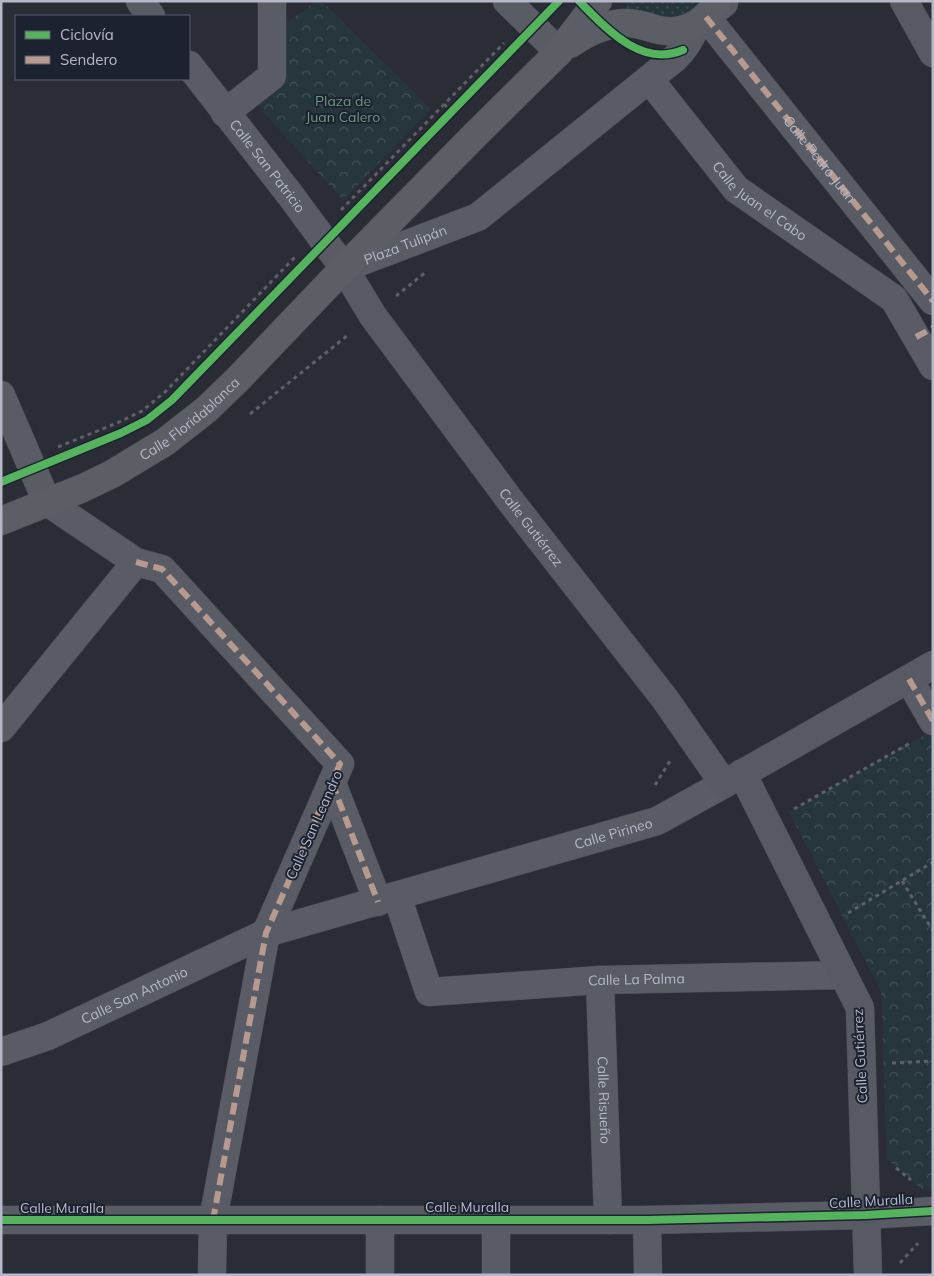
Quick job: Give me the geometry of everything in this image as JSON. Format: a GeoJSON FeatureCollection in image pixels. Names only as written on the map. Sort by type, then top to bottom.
{"type":"FeatureCollection","features":[{"type":"Feature","properties":{"kind":"main road","name":"Plaza Tulipán"},"geometry":{"type":"LineString","coordinates":[[344,268],[559,52],[598,1]]}},
{"type":"Feature","properties":{"kind":"main road"},"geometry":{"type":"LineString","coordinates":[[623,1],[635,17],[650,27]]}},
{"type":"Feature","properties":{"kind":"main road"},"geometry":{"type":"LineString","coordinates":[[904,1],[933,53]]}},
{"type":"Feature","properties":{"kind":"main road","name":"Plaza Tulipán"},"geometry":{"type":"LineString","coordinates":[[559,52],[580,38],[605,26],[626,23],[660,30],[677,31],[712,11]]}},
{"type":"Feature","properties":{"kind":"main road","name":"Calle Floridablanca"},"geometry":{"type":"LineString","coordinates":[[1,521],[112,474],[144,456],[179,431],[238,380],[344,268]]}},
{"type":"Feature","properties":{"kind":"main road","name":"Calle Gutiérrez"},"geometry":{"type":"LineString","coordinates":[[344,268],[372,316],[512,503],[665,699],[733,778],[843,975],[860,1008],[868,1275]]}},
{"type":"Feature","properties":{"kind":"main road","name":"Calle Pirineo"},"geometry":{"type":"LineString","coordinates":[[733,778],[933,665]]}},
{"type":"Feature","properties":{"kind":"street"},"geometry":{"type":"LineString","coordinates":[[140,1],[150,15]]}},
{"type":"Feature","properties":{"kind":"street"},"geometry":{"type":"LineString","coordinates":[[225,113],[272,76],[272,1]]}},
{"type":"Feature","properties":{"kind":"street"},"geometry":{"type":"LineString","coordinates":[[508,1],[559,52]]}},
{"type":"Feature","properties":{"kind":"street","name":"Plaza Tulipán"},"geometry":{"type":"LineString","coordinates":[[344,268],[478,217],[683,50],[712,11]]}},
{"type":"Feature","properties":{"kind":"street","name":"Calle Pedro Juan"},"geometry":{"type":"LineString","coordinates":[[712,11],[933,301]]}},
{"type":"Feature","properties":{"kind":"street","name":"Calle San Patricio"},"geometry":{"type":"LineString","coordinates":[[190,66],[344,268]]}},
{"type":"Feature","properties":{"kind":"street","name":"Calle Juan el Cabo"},"geometry":{"type":"LineString","coordinates":[[649,79],[736,189],[894,299],[925,332]]}},
{"type":"Feature","properties":{"kind":"street"},"geometry":{"type":"LineString","coordinates":[[925,332],[933,366]]}},
{"type":"Feature","properties":{"kind":"street"},"geometry":{"type":"LineString","coordinates":[[1,395],[48,502]]}},
{"type":"Feature","properties":{"kind":"street","name":"Calle San Leandro"},"geometry":{"type":"LineString","coordinates":[[48,502],[136,562],[162,569],[340,764],[266,933],[213,1220],[212,1275]]}},
{"type":"Feature","properties":{"kind":"street"},"geometry":{"type":"LineString","coordinates":[[1,728],[136,562]]}},
{"type":"Feature","properties":{"kind":"street"},"geometry":{"type":"LineString","coordinates":[[909,679],[924,730]]}},
{"type":"Feature","properties":{"kind":"street","name":"Calle Pirineo"},"geometry":{"type":"LineString","coordinates":[[266,933],[658,821],[733,778]]}},
{"type":"Feature","properties":{"kind":"street"},"geometry":{"type":"LineString","coordinates":[[332,783],[388,899]]}},
{"type":"Feature","properties":{"kind":"street","name":"Calle La Palma"},"geometry":{"type":"LineString","coordinates":[[388,899],[429,992],[600,980],[843,975]]}},
{"type":"Feature","properties":{"kind":"street","name":"Calle San Antonio"},"geometry":{"type":"LineString","coordinates":[[1,1052],[48,1036],[266,933]]}},
{"type":"Feature","properties":{"kind":"street","name":"Calle Risueño"},"geometry":{"type":"LineString","coordinates":[[600,980],[608,1220]]}},
{"type":"Feature","properties":{"kind":"street","name":"Calle Muralla"},"geometry":{"type":"LineString","coordinates":[[1,1220],[647,1220],[866,1215],[933,1210]]}},
{"type":"Feature","properties":{"kind":"street"},"geometry":{"type":"LineString","coordinates":[[380,1220],[380,1275]]}},
{"type":"Feature","properties":{"kind":"street"},"geometry":{"type":"LineString","coordinates":[[496,1220],[496,1275]]}},
{"type":"Feature","properties":{"kind":"street"},"geometry":{"type":"LineString","coordinates":[[647,1220],[648,1275]]}},
{"type":"Feature","properties":{"kind":"path"},"geometry":{"type":"LineString","coordinates":[[30,458],[142,411],[165,392],[526,20]]}},
{"type":"Feature","properties":{"kind":"path"},"geometry":{"type":"LineString","coordinates":[[445,118],[458,105]]}},
{"type":"Feature","properties":{"kind":"path"},"geometry":{"type":"LineString","coordinates":[[789,812],[924,730]]}},
{"type":"Feature","properties":{"kind":"path"},"geometry":{"type":"LineString","coordinates":[[843,916],[933,862]]}},
{"type":"Feature","properties":{"kind":"path"},"geometry":{"type":"LineString","coordinates":[[902,881],[933,931]]}},
{"type":"Feature","properties":{"kind":"path"},"geometry":{"type":"LineString","coordinates":[[884,1064],[933,1061]]}},
{"type":"Feature","properties":{"kind":"path"},"geometry":{"type":"LineString","coordinates":[[894,1165],[914,1183]]}},
{"type":"Feature","properties":{"kind":"path"},"geometry":{"type":"LineString","coordinates":[[898,1265],[924,1237]]}},
{"type":"Feature","properties":{"kind":"green space","name":"Plaza de Juan Calero"},"geometry":{"type":"Polygon","coordinates":[[[317,1],[322,1],[431,109],[343,200],[248,95],[272,76],[272,33],[317,1]]]}},
{"type":"Feature","properties":{"kind":"green space"},"geometry":{"type":"Polygon","coordinates":[[[623,1],[717,1],[697,24],[629,11],[623,1]]]}},
{"type":"Feature","properties":{"kind":"green space"},"geometry":{"type":"Polygon","coordinates":[[[933,730],[933,1189],[921,1189],[887,1159],[881,991],[789,812],[933,730]]]}},
{"type":"Feature","properties":{"kind":"marked path"},"geometry":{"type":"LineString","coordinates":[[706,17],[933,301]]}},
{"type":"Feature","properties":{"kind":"marked path"},"geometry":{"type":"LineString","coordinates":[[916,337],[933,328]]}},
{"type":"Feature","properties":{"kind":"marked path"},"geometry":{"type":"LineString","coordinates":[[136,562],[162,569],[340,764],[266,933],[213,1220]]}},
{"type":"Feature","properties":{"kind":"marked path"},"geometry":{"type":"LineString","coordinates":[[909,679],[933,721]]}},
{"type":"Feature","properties":{"kind":"marked path"},"geometry":{"type":"LineString","coordinates":[[332,783],[378,902]]}},
{"type":"Feature","properties":{"kind":"cycle path"},"geometry":{"type":"LineString","coordinates":[[1,482],[121,433],[147,420],[172,400],[559,1]]}},
{"type":"Feature","properties":{"kind":"cycle path"},"geometry":{"type":"LineString","coordinates":[[579,1],[613,33],[639,50],[653,54],[668,54],[683,50]]}},
{"type":"Feature","properties":{"kind":"cycle path"},"geometry":{"type":"LineString","coordinates":[[1,1220],[647,1220],[866,1215],[933,1211]]}}]}
